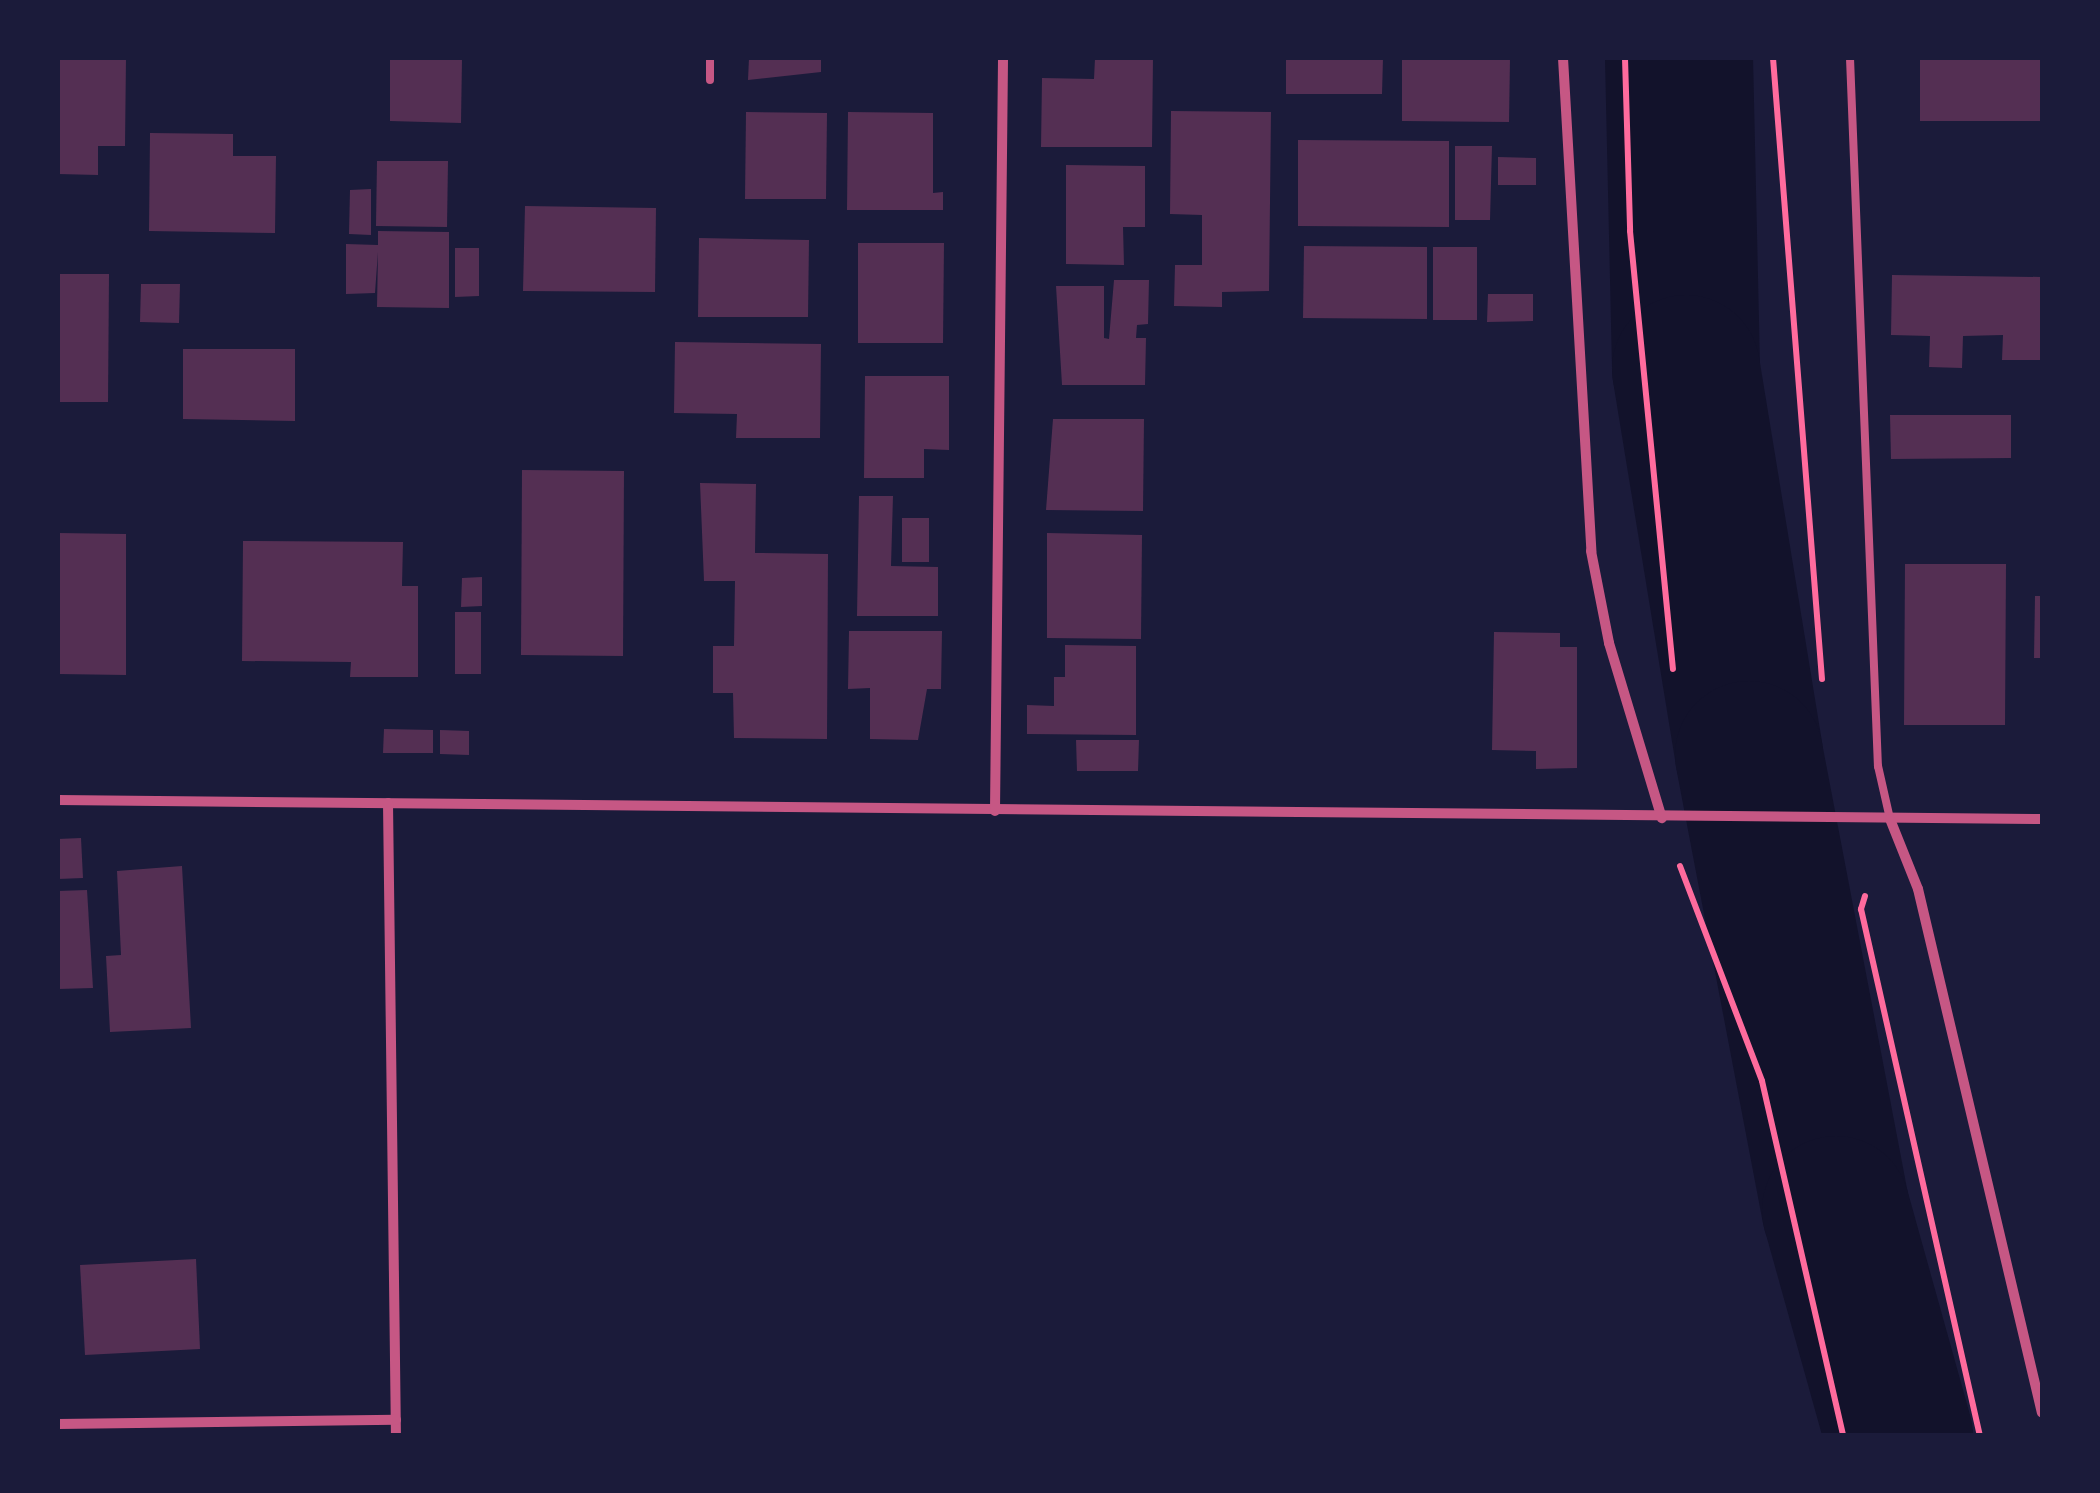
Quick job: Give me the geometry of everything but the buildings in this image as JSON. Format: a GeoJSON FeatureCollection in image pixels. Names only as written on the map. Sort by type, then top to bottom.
{"type":"FeatureCollection","features":[{"type":"Feature","properties":{"kind":"street"},"geometry":{"type":"LineString","coordinates":[[995,811],[1003,58]]}},
{"type":"Feature","properties":{"kind":"street"},"geometry":{"type":"LineString","coordinates":[[1563,58],[1591,551],[1609,643],[1662,818]]}},
{"type":"Feature","properties":{"kind":"street"},"geometry":{"type":"LineString","coordinates":[[58,800],[1710,819],[2042,819]]}},
{"type":"Feature","properties":{"kind":"street"},"geometry":{"type":"LineString","coordinates":[[388,803],[396,1436]]}},
{"type":"Feature","properties":{"kind":"street"},"geometry":{"type":"LineString","coordinates":[[1890,819],[1918,889],[2042,1413]]}},
{"type":"Feature","properties":{"kind":"street"},"geometry":{"type":"LineString","coordinates":[[58,1424],[396,1420]]}},
{"type":"Feature","properties":{"kind":"lane"},"geometry":{"type":"LineString","coordinates":[[710,58],[710,80]]}},
{"type":"Feature","properties":{"kind":"lane"},"geometry":{"type":"LineString","coordinates":[[1850,58],[1878,766],[1890,819]]}},
{"type":"Feature","properties":{"kind":"path"},"geometry":{"type":"LineString","coordinates":[[1625,58],[1630,231],[1674,678]]}},
{"type":"Feature","properties":{"kind":"path"},"geometry":{"type":"LineString","coordinates":[[1772,58],[1822,682]]}},
{"type":"Feature","properties":{"kind":"path"},"geometry":{"type":"LineString","coordinates":[[1662,818],[1762,1081],[1843,1436]]}},
{"type":"Feature","properties":{"kind":"path"},"geometry":{"type":"LineString","coordinates":[[1890,819],[1861,909],[1980,1436]]}},
{"type":"Feature","properties":{"kind":"waterway"},"geometry":{"type":"LineString","coordinates":[[1679,58],[1686,369],[1749,755],[1836,1210],[1899,1436]]}}]}
